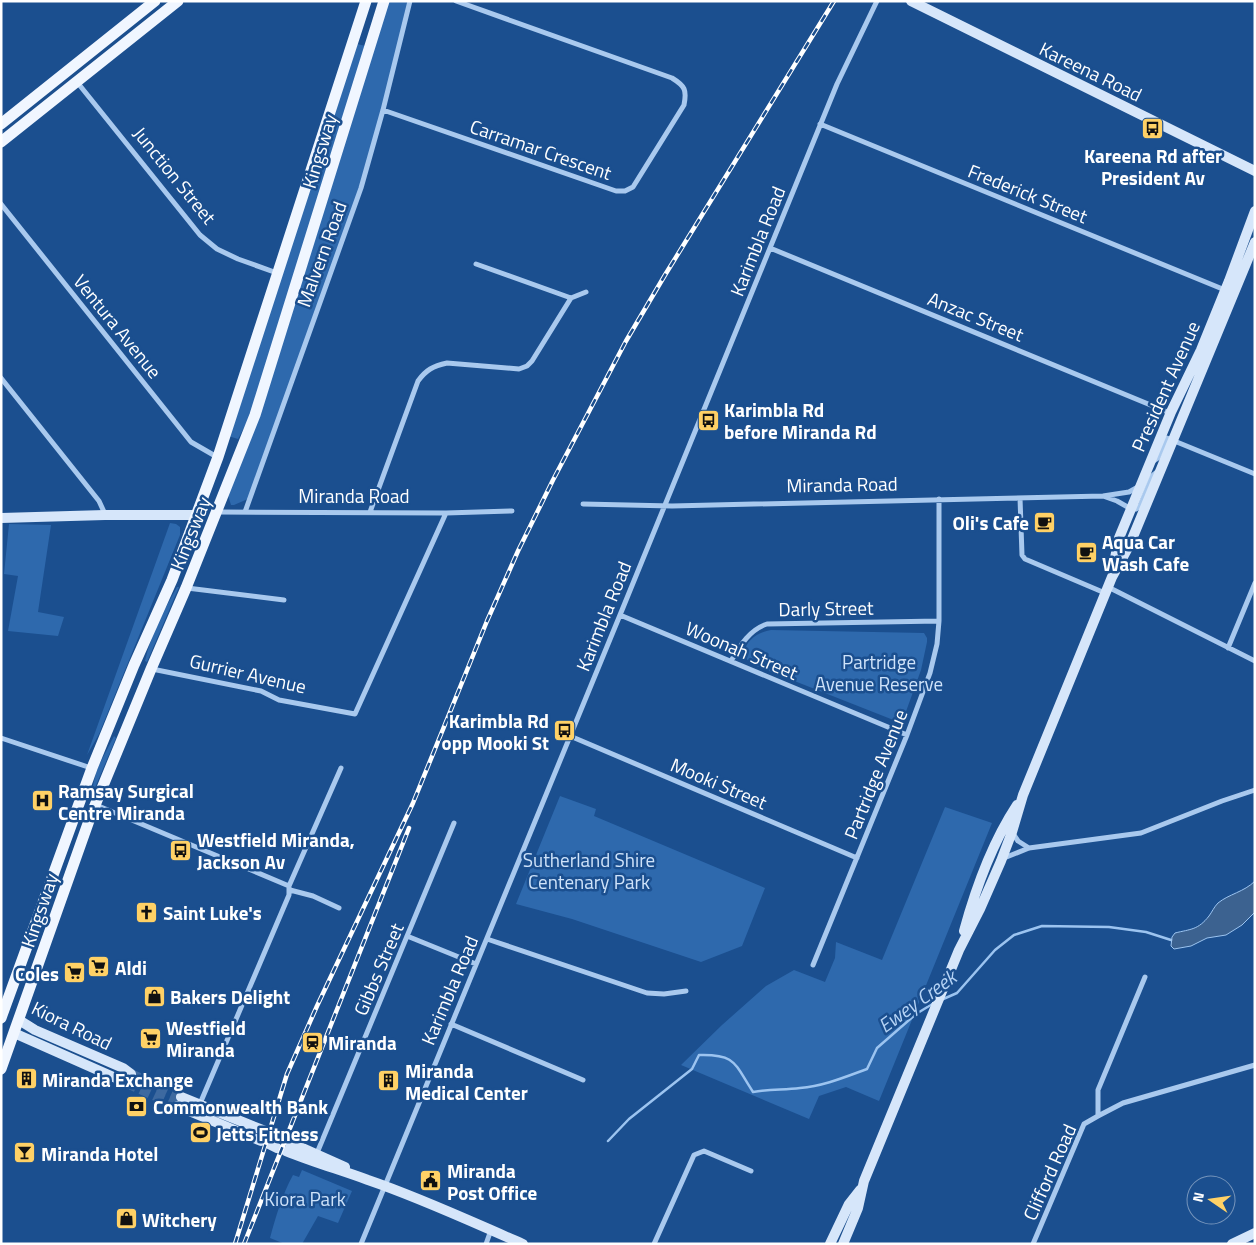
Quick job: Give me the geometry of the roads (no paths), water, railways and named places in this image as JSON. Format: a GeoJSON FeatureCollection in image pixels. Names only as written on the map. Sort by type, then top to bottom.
{"type":"FeatureCollection","features":[{"type":"Feature","properties":{"kind":"main road"},"geometry":{"type":"LineString","coordinates":[[1,124],[155,1]]}},
{"type":"Feature","properties":{"kind":"main road"},"geometry":{"type":"LineString","coordinates":[[1,142],[178,1]]}},
{"type":"Feature","properties":{"kind":"main road","name":"Kingsway"},"geometry":{"type":"LineString","coordinates":[[2,1010],[80,798],[134,665],[172,580],[218,457],[366,1]]}},
{"type":"Feature","properties":{"kind":"main road","name":"Kingsway"},"geometry":{"type":"LineString","coordinates":[[1,1069],[95,805],[186,588],[255,416],[384,1]]}},
{"type":"Feature","properties":{"kind":"main road","name":"Kareena Road"},"geometry":{"type":"LineString","coordinates":[[911,1],[1255,171]]}},
{"type":"Feature","properties":{"kind":"main road","name":"Junction Street"},"geometry":{"type":"LineString","coordinates":[[68,71],[77,82]]}},
{"type":"Feature","properties":{"kind":"main road","name":"President Avenue"},"geometry":{"type":"LineString","coordinates":[[843,1244],[858,1208],[862,1187],[959,950],[1001,861],[1023,795],[1107,590],[1112,576],[1119,538],[1130,509],[1201,350],[1255,211]]}},
{"type":"Feature","properties":{"kind":"main road","name":"President Avenue"},"geometry":{"type":"LineString","coordinates":[[1112,576],[1130,544],[1255,242]]}},
{"type":"Feature","properties":{"kind":"main road","name":"Miranda Road"},"geometry":{"type":"LineString","coordinates":[[197,515],[217,512]]}},
{"type":"Feature","properties":{"kind":"main road"},"geometry":{"type":"LineString","coordinates":[[1,518],[197,515]]}},
{"type":"Feature","properties":{"kind":"main road","name":"Gurrier Avenue"},"geometry":{"type":"LineString","coordinates":[[134,665],[151,669]]}},
{"type":"Feature","properties":{"kind":"main road","name":"President Avenue"},"geometry":{"type":"LineString","coordinates":[[959,950],[972,903],[1002,827],[1023,795]]}},
{"type":"Feature","properties":{"kind":"main road"},"geometry":{"type":"LineString","coordinates":[[80,798],[95,805]]}},
{"type":"Feature","properties":{"kind":"main road","name":"Kiora Road"},"geometry":{"type":"LineString","coordinates":[[1,1023],[14,1033],[129,1079],[123,1068],[35,1030],[2,1010]]}},
{"type":"Feature","properties":{"kind":"main road"},"geometry":{"type":"LineString","coordinates":[[179,1102],[275,1141],[317,1153],[368,1179],[523,1244]]}},
{"type":"Feature","properties":{"kind":"main road"},"geometry":{"type":"LineString","coordinates":[[275,1141],[313,1162],[368,1179]]}},
{"type":"Feature","properties":{"kind":"main road","name":"President Avenue"},"geometry":{"type":"LineString","coordinates":[[830,1244],[849,1204],[862,1187]]}},
{"type":"Feature","properties":{"kind":"main road"},"geometry":{"type":"LineString","coordinates":[[1232,1244],[1255,1234]]}},
{"type":"Feature","properties":{"kind":"street","name":"Malvern Road"},"geometry":{"type":"LineString","coordinates":[[245,512],[361,188],[383,110],[410,1]]}},
{"type":"Feature","properties":{"kind":"street","name":"Carramar Crescent"},"geometry":{"type":"LineString","coordinates":[[383,110],[606,189],[625,191],[632,187],[639,178],[684,105],[686,95],[682,84],[672,78],[456,1]]}},
{"type":"Feature","properties":{"kind":"street","name":"Karimbla Road"},"geometry":{"type":"LineString","coordinates":[[361,1244],[820,124],[877,1]]}},
{"type":"Feature","properties":{"kind":"street","name":"Junction Street"},"geometry":{"type":"LineString","coordinates":[[77,82],[200,234],[218,249],[238,259],[277,273]]}},
{"type":"Feature","properties":{"kind":"street","name":"Frederick Street"},"geometry":{"type":"LineString","coordinates":[[820,124],[1225,290]]}},
{"type":"Feature","properties":{"kind":"street","name":"Ventura Avenue"},"geometry":{"type":"LineString","coordinates":[[1,204],[191,442],[218,457]]}},
{"type":"Feature","properties":{"kind":"street","name":"Anzac Street"},"geometry":{"type":"LineString","coordinates":[[770,248],[1171,414]]}},
{"type":"Feature","properties":{"kind":"street"},"geometry":{"type":"LineString","coordinates":[[476,264],[571,298]]}},
{"type":"Feature","properties":{"kind":"street"},"geometry":{"type":"LineString","coordinates":[[370,512],[418,381],[425,371],[436,365],[447,363],[520,368],[527,366],[571,298],[586,292]]}},
{"type":"Feature","properties":{"kind":"street"},"geometry":{"type":"LineString","coordinates":[[1,378],[99,501],[105,515]]}},
{"type":"Feature","properties":{"kind":"street"},"geometry":{"type":"LineString","coordinates":[[1150,463],[1158,458],[1167,438],[1255,474]]}},
{"type":"Feature","properties":{"kind":"street"},"geometry":{"type":"LineString","coordinates":[[1130,509],[1136,509],[1140,506],[1152,476],[1160,470]]}},
{"type":"Feature","properties":{"kind":"street","name":"Miranda Road"},"geometry":{"type":"LineString","coordinates":[[583,504],[665,506],[1103,496],[1130,491],[1141,484]]}},
{"type":"Feature","properties":{"kind":"street","name":"Miranda Road"},"geometry":{"type":"LineString","coordinates":[[1103,496],[1118,501],[1130,509]]}},
{"type":"Feature","properties":{"kind":"street"},"geometry":{"type":"LineString","coordinates":[[1020,498],[1022,555],[1024,559],[1107,590],[1255,661]]}},
{"type":"Feature","properties":{"kind":"street","name":"Partridge Avenue"},"geometry":{"type":"LineString","coordinates":[[813,964],[930,674],[937,644],[939,621],[939,499]]}},
{"type":"Feature","properties":{"kind":"street","name":"Miranda Road"},"geometry":{"type":"LineString","coordinates":[[217,512],[446,513],[512,511]]}},
{"type":"Feature","properties":{"kind":"street","name":"Gurrier Avenue"},"geometry":{"type":"LineString","coordinates":[[151,669],[261,691],[279,700],[355,714],[446,513]]}},
{"type":"Feature","properties":{"kind":"street"},"geometry":{"type":"LineString","coordinates":[[1228,648],[1255,583]]}},
{"type":"Feature","properties":{"kind":"street"},"geometry":{"type":"LineString","coordinates":[[186,588],[284,600]]}},
{"type":"Feature","properties":{"kind":"street","name":"Woonah Street"},"geometry":{"type":"LineString","coordinates":[[620,615],[907,735]]}},
{"type":"Feature","properties":{"kind":"street","name":"Darly Street"},"geometry":{"type":"LineString","coordinates":[[731,661],[749,635],[767,624],[939,621]]}},
{"type":"Feature","properties":{"kind":"street","name":"Mooki Street"},"geometry":{"type":"LineString","coordinates":[[570,736],[857,858]]}},
{"type":"Feature","properties":{"kind":"street"},"geometry":{"type":"LineString","coordinates":[[1,738],[92,768]]}},
{"type":"Feature","properties":{"kind":"street"},"geometry":{"type":"LineString","coordinates":[[198,1110],[340,768]]}},
{"type":"Feature","properties":{"kind":"street"},"geometry":{"type":"LineString","coordinates":[[1001,861],[1010,855],[1024,852],[1029,848],[1142,833],[1255,790]]}},
{"type":"Feature","properties":{"kind":"street"},"geometry":{"type":"LineString","coordinates":[[95,805],[339,908]]}},
{"type":"Feature","properties":{"kind":"street","name":"Gibbs Street"},"geometry":{"type":"LineString","coordinates":[[317,1153],[454,823]]}},
{"type":"Feature","properties":{"kind":"street"},"geometry":{"type":"LineString","coordinates":[[1012,832],[1018,841],[1029,848]]}},
{"type":"Feature","properties":{"kind":"street"},"geometry":{"type":"LineString","coordinates":[[407,936],[476,964]]}},
{"type":"Feature","properties":{"kind":"street"},"geometry":{"type":"LineString","coordinates":[[486,939],[640,991],[656,995],[686,991]]}},
{"type":"Feature","properties":{"kind":"street","name":"Clifford Road"},"geometry":{"type":"LineString","coordinates":[[1034,1244],[1084,1124],[1098,1116],[1098,1090],[1145,977]]}},
{"type":"Feature","properties":{"kind":"street"},"geometry":{"type":"LineString","coordinates":[[451,1024],[583,1080]]}},
{"type":"Feature","properties":{"kind":"street"},"geometry":{"type":"LineString","coordinates":[[1098,1116],[1124,1103],[1255,1065]]}},
{"type":"Feature","properties":{"kind":"street"},"geometry":{"type":"LineString","coordinates":[[654,1244],[694,1155],[704,1151],[751,1171]]}},
{"type":"Feature","properties":{"kind":"street"},"geometry":{"type":"LineString","coordinates":[[486,1244],[491,1230]]}},
{"type":"Feature","properties":{"kind":"waterway","name":"Ewey Creek"},"geometry":{"type":"LineString","coordinates":[[941,1000],[957,993],[995,950],[1014,935],[1042,926],[1109,927],[1146,932],[1171,940]]}},
{"type":"Feature","properties":{"kind":"waterway","name":"Ewey Creek"},"geometry":{"type":"LineString","coordinates":[[608,1141],[629,1119],[692,1069],[699,1055],[720,1056],[733,1062],[753,1092],[809,1087],[834,1081],[867,1069],[877,1048],[916,1014],[934,1003]]}},
{"type":"Feature","properties":{"kind":"tunnel"},"geometry":{"type":"LineString","coordinates":[[131,1074],[181,1097]]}},
{"type":"Feature","properties":{"kind":"tunnel"},"geometry":{"type":"LineString","coordinates":[[127,1083],[177,1106]]}},
{"type":"Feature","properties":{"kind":"railway"},"geometry":{"type":"LineString","coordinates":[[235,1244],[287,1074],[413,803],[487,621],[518,551],[626,341],[834,1]]}},
{"type":"Feature","properties":{"kind":"railway"},"geometry":{"type":"LineString","coordinates":[[244,1244],[409,828]]}},
{"type":"Feature","properties":{"kind":"place","name":"Kareena Rd after President Av"},"geometry":{"type":"Point","coordinates":[1153,129]}},
{"type":"Feature","properties":{"kind":"place","name":"Karimbla Rd before Miranda Rd"},"geometry":{"type":"Point","coordinates":[708,420]}},
{"type":"Feature","properties":{"kind":"place","name":"Oli's Cafe"},"geometry":{"type":"Point","coordinates":[1045,522]}},
{"type":"Feature","properties":{"kind":"place","name":"Aqua Car Wash Cafe"},"geometry":{"type":"Point","coordinates":[1086,552]}},
{"type":"Feature","properties":{"kind":"place","name":"Karimbla Rd opp Mooki St"},"geometry":{"type":"Point","coordinates":[565,731]}},
{"type":"Feature","properties":{"kind":"place","name":"Ramsay Surgical Centre Miranda"},"geometry":{"type":"Point","coordinates":[42,801]}},
{"type":"Feature","properties":{"kind":"place","name":"Westfield Miranda, Jackson Av"},"geometry":{"type":"Point","coordinates":[181,850]}},
{"type":"Feature","properties":{"kind":"place","name":"Saint Luke's"},"geometry":{"type":"Point","coordinates":[147,912]}},
{"type":"Feature","properties":{"kind":"place","name":"Aldi"},"geometry":{"type":"Point","coordinates":[99,967]}},
{"type":"Feature","properties":{"kind":"place","name":"Coles"},"geometry":{"type":"Point","coordinates":[75,973]}},
{"type":"Feature","properties":{"kind":"place","name":"Bakers Delight"},"geometry":{"type":"Point","coordinates":[154,996]}},
{"type":"Feature","properties":{"kind":"place","name":"Westfield Miranda"},"geometry":{"type":"Point","coordinates":[150,1038]}},
{"type":"Feature","properties":{"kind":"place","name":"Miranda"},"geometry":{"type":"Point","coordinates":[312,1042]}},
{"type":"Feature","properties":{"kind":"place","name":"Miranda Exchange"},"geometry":{"type":"Point","coordinates":[26,1079]}},
{"type":"Feature","properties":{"kind":"place","name":"Miranda Medical Center"},"geometry":{"type":"Point","coordinates":[389,1081]}},
{"type":"Feature","properties":{"kind":"place","name":"Commonwealth Bank"},"geometry":{"type":"Point","coordinates":[137,1106]}},
{"type":"Feature","properties":{"kind":"place","name":"Jetts Fitness"},"geometry":{"type":"Point","coordinates":[200,1133]}},
{"type":"Feature","properties":{"kind":"place","name":"Miranda Hotel"},"geometry":{"type":"Point","coordinates":[25,1153]}},
{"type":"Feature","properties":{"kind":"place","name":"Miranda Post Office"},"geometry":{"type":"Point","coordinates":[431,1181]}},
{"type":"Feature","properties":{"kind":"place","name":"Witchery"},"geometry":{"type":"Point","coordinates":[126,1219]}},
{"type":"Feature","properties":{"kind":"park label","name":"Partridge Avenue Reserve"},"geometry":{"type":"Point","coordinates":[879,672]}},
{"type":"Feature","properties":{"kind":"park label","name":"Sutherland Shire Centenary Park"},"geometry":{"type":"Point","coordinates":[589,870]}},
{"type":"Feature","properties":{"kind":"park label","name":"Kiora Park"},"geometry":{"type":"Point","coordinates":[305,1198]}}]}
